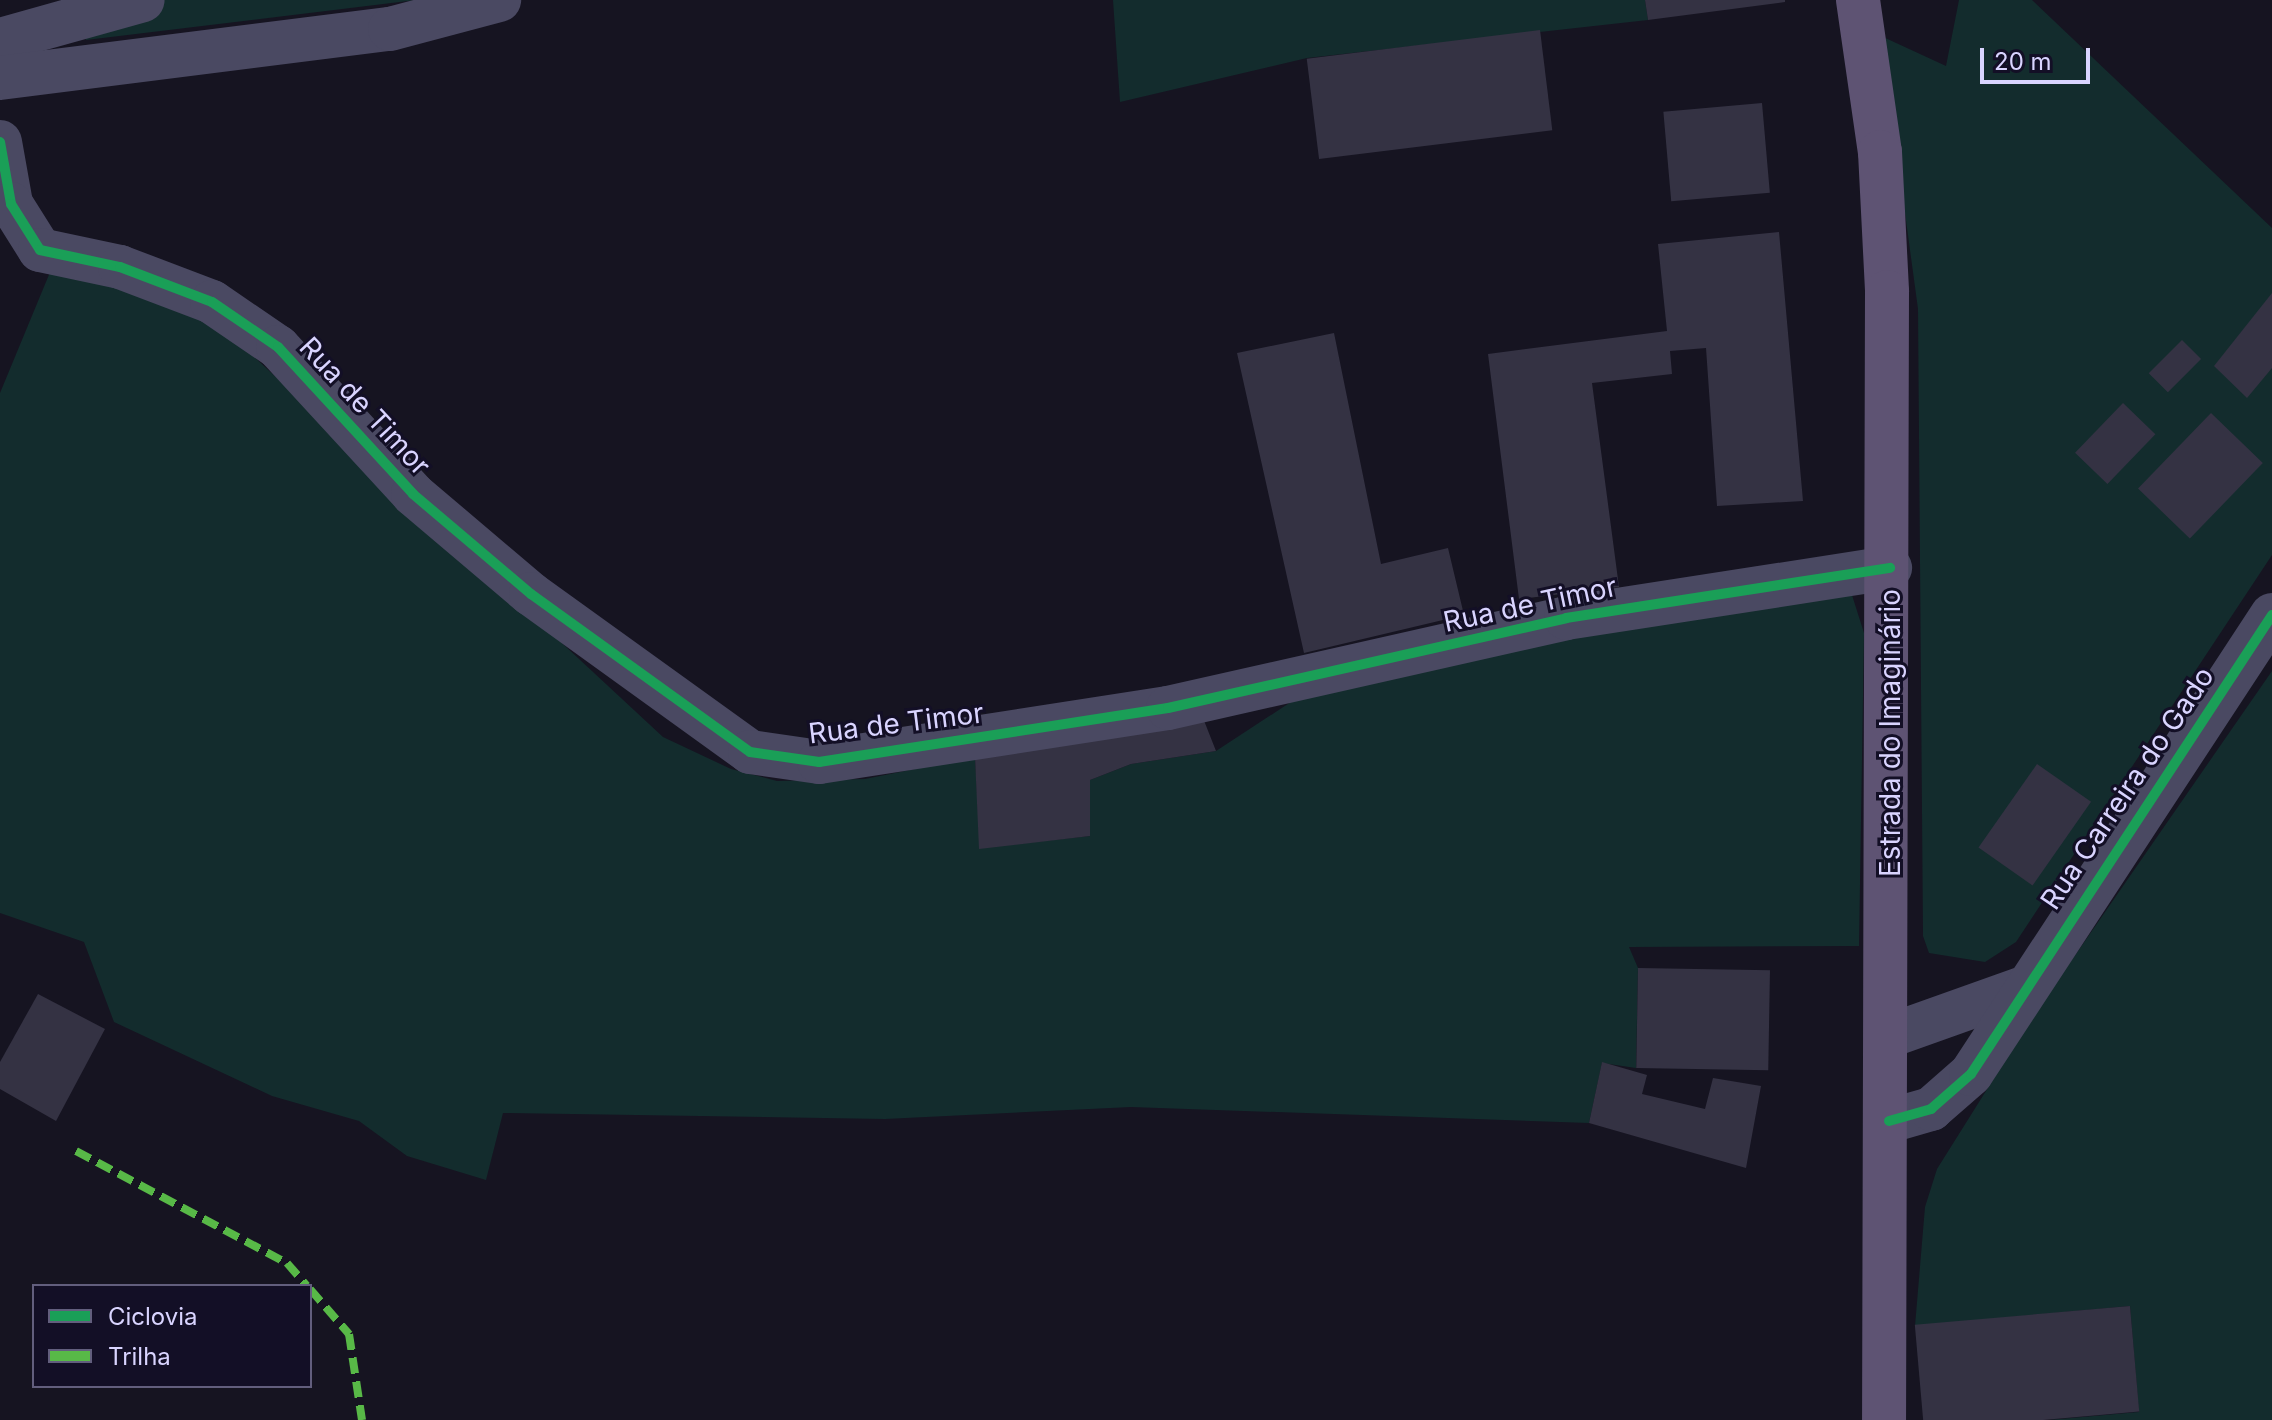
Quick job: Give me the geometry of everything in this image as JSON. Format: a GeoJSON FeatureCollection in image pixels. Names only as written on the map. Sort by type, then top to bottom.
{"type":"FeatureCollection","features":[{"type":"Feature","properties":{"kind":"main road","name":"Estrada do Imaginário"},"geometry":{"type":"LineString","coordinates":[[1858,0],[1885,211],[1890,568],[1889,1121],[1884,1420]]}},
{"type":"Feature","properties":{"kind":"street"},"geometry":{"type":"LineString","coordinates":[[0,40],[76,8],[143,0]]}},
{"type":"Feature","properties":{"kind":"street"},"geometry":{"type":"LineString","coordinates":[[0,78],[390,29],[499,0]]}},
{"type":"Feature","properties":{"kind":"street","name":"Rua de Timor"},"geometry":{"type":"LineString","coordinates":[[0,142],[11,204],[40,250],[120,267],[212,302],[278,347],[413,494],[531,594],[750,752],[819,762],[1168,708],[1566,618],[1890,568]]}},
{"type":"Feature","properties":{"kind":"street","name":"Rua Carreira do Gado"},"geometry":{"type":"LineString","coordinates":[[1889,1121],[1952,1097],[2272,615]]}},
{"type":"Feature","properties":{"kind":"street"},"geometry":{"type":"LineString","coordinates":[[1889,1036],[2021,989]]}},
{"type":"Feature","properties":{"kind":"green space"},"geometry":{"type":"Polygon","coordinates":[[[71,0],[416,0],[86,40],[71,0]]]}},
{"type":"Feature","properties":{"kind":"green space"},"geometry":{"type":"Polygon","coordinates":[[[1113,0],[1645,0],[1648,20],[1307,58],[1120,102],[1113,0]]]}},
{"type":"Feature","properties":{"kind":"green space"},"geometry":{"type":"Polygon","coordinates":[[[1959,0],[2032,0],[2272,228],[2272,555],[2016,942],[1985,962],[1929,953],[1923,936],[1918,309],[1881,36],[1946,66],[1959,0]]]}},
{"type":"Feature","properties":{"kind":"green space"},"geometry":{"type":"Polygon","coordinates":[[[53,265],[209,315],[663,737],[731,769],[777,781],[865,779],[975,757],[980,848],[1090,836],[1090,780],[1131,764],[1216,751],[1300,696],[1639,624],[1852,595],[1864,633],[1859,946],[1629,947],[1638,968],[1636,1068],[1602,1063],[1589,1123],[1131,1107],[885,1119],[503,1113],[486,1180],[407,1156],[359,1121],[272,1096],[114,1022],[84,942],[0,913],[0,393],[53,265]]]}},
{"type":"Feature","properties":{"kind":"green space"},"geometry":{"type":"Polygon","coordinates":[[[2272,671],[2272,1420],[2049,1420],[2139,1412],[2130,1306],[1915,1326],[1925,1207],[1937,1169],[2033,1016],[2272,671]]]}},
{"type":"Feature","properties":{"kind":"building"},"geometry":{"type":"Polygon","coordinates":[[[1645,0],[1785,0],[1785,2],[1648,20],[1645,0]]]}},
{"type":"Feature","properties":{"kind":"building"},"geometry":{"type":"Polygon","coordinates":[[[1540,30],[1552,130],[1319,159],[1307,59],[1540,30]]]}},
{"type":"Feature","properties":{"kind":"building"},"geometry":{"type":"Polygon","coordinates":[[[1762,103],[1770,193],[1671,201],[1663,112],[1762,103]]]}},
{"type":"Feature","properties":{"kind":"building"},"geometry":{"type":"Polygon","coordinates":[[[1779,232],[1803,501],[1717,506],[1706,348],[1670,351],[1672,374],[1592,383],[1619,587],[1519,599],[1488,354],[1667,331],[1658,244],[1779,232]]]}},
{"type":"Feature","properties":{"kind":"building"},"geometry":{"type":"Polygon","coordinates":[[[2272,293],[2272,368],[2247,398],[2214,366],[2272,293]]]}},
{"type":"Feature","properties":{"kind":"building"},"geometry":{"type":"Polygon","coordinates":[[[1334,333],[1381,564],[1448,548],[1464,615],[1304,653],[1237,353],[1334,333]]]}},
{"type":"Feature","properties":{"kind":"building"},"geometry":{"type":"Polygon","coordinates":[[[2182,340],[2201,359],[2168,392],[2149,373],[2182,340]]]}},
{"type":"Feature","properties":{"kind":"building"},"geometry":{"type":"Polygon","coordinates":[[[2123,403],[2155,434],[2107,484],[2075,453],[2123,403]]]}},
{"type":"Feature","properties":{"kind":"building"},"geometry":{"type":"Polygon","coordinates":[[[2211,413],[2263,463],[2190,539],[2138,489],[2211,413]]]}},
{"type":"Feature","properties":{"kind":"building"},"geometry":{"type":"Polygon","coordinates":[[[1203,718],[1216,751],[1131,764],[1090,780],[1090,836],[979,849],[975,757],[1203,718]]]}},
{"type":"Feature","properties":{"kind":"building"},"geometry":{"type":"Polygon","coordinates":[[[2037,764],[2091,802],[2033,885],[1978,848],[2037,764]]]}},
{"type":"Feature","properties":{"kind":"building"},"geometry":{"type":"Polygon","coordinates":[[[1638,968],[1770,970],[1768,1070],[1636,1068],[1638,968]]]}},
{"type":"Feature","properties":{"kind":"building"},"geometry":{"type":"Polygon","coordinates":[[[38,994],[105,1029],[56,1121],[0,1089],[0,1062],[38,994]]]}},
{"type":"Feature","properties":{"kind":"building"},"geometry":{"type":"Polygon","coordinates":[[[1602,1062],[1647,1075],[1642,1094],[1705,1109],[1713,1078],[1761,1086],[1746,1168],[1589,1123],[1602,1062]]]}},
{"type":"Feature","properties":{"kind":"building"},"geometry":{"type":"Polygon","coordinates":[[[2130,1306],[2139,1412],[2043,1420],[1923,1420],[1915,1325],[2130,1306]]]}},
{"type":"Feature","properties":{"kind":"marked path"},"geometry":{"type":"LineString","coordinates":[[76,1151],[287,1263],[305,1284]]}},
{"type":"Feature","properties":{"kind":"marked path"},"geometry":{"type":"LineString","coordinates":[[312,1291],[349,1334],[362,1420]]}},
{"type":"Feature","properties":{"kind":"cycle path"},"geometry":{"type":"LineString","coordinates":[[0,142],[11,204],[40,250],[120,267],[212,302],[278,347],[413,494],[531,594],[750,752],[819,762],[1168,708],[1566,618],[1890,568]]}},
{"type":"Feature","properties":{"kind":"cycle path"},"geometry":{"type":"LineString","coordinates":[[1889,1121],[1931,1109],[1971,1074],[2272,615]]}}]}
